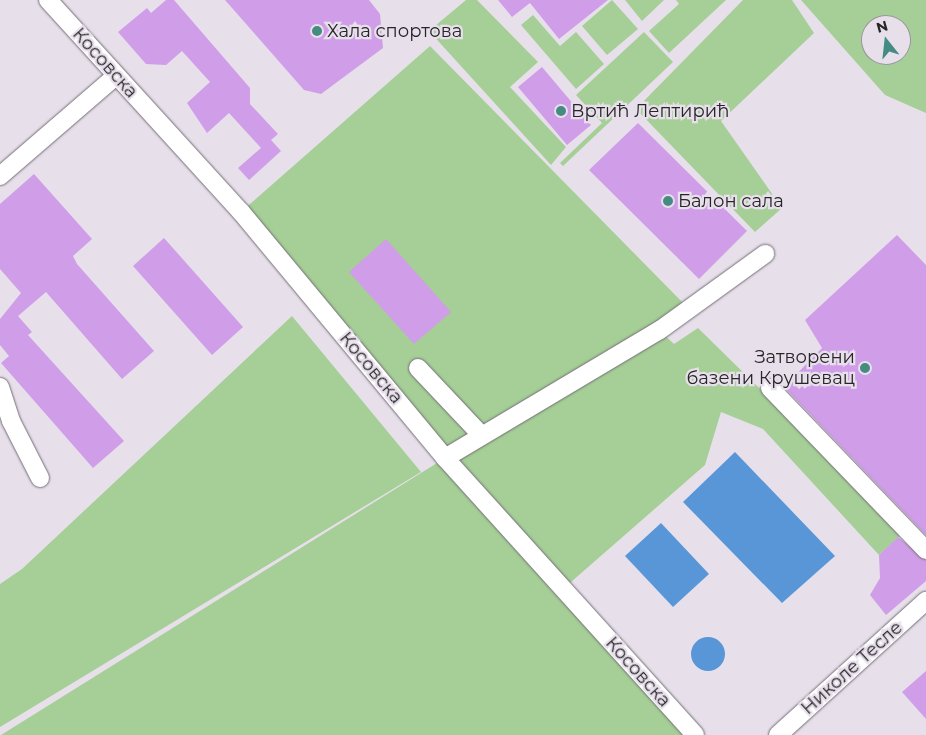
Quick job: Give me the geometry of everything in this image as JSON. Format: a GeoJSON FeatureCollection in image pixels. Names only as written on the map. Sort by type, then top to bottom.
{"type":"FeatureCollection","features":[{"type":"Feature","properties":{"kind":"street","name":"Косовска"},"geometry":{"type":"LineString","coordinates":[[48,0],[240,212],[445,458],[696,735]]}},
{"type":"Feature","properties":{"kind":"street"},"geometry":{"type":"LineString","coordinates":[[0,176],[116,76]]}},
{"type":"Feature","properties":{"kind":"street"},"geometry":{"type":"LineString","coordinates":[[445,458],[660,330],[765,254]]}},
{"type":"Feature","properties":{"kind":"street"},"geometry":{"type":"LineString","coordinates":[[418,368],[482,436]]}},
{"type":"Feature","properties":{"kind":"street"},"geometry":{"type":"LineString","coordinates":[[0,387],[11,421],[40,478]]}},
{"type":"Feature","properties":{"kind":"street"},"geometry":{"type":"LineString","coordinates":[[770,388],[926,550]]}},
{"type":"Feature","properties":{"kind":"street","name":"Николе Тесле"},"geometry":{"type":"LineString","coordinates":[[778,735],[926,601]]}},
{"type":"Feature","properties":{"kind":"green space"},"geometry":{"type":"Polygon","coordinates":[[[466,0],[477,0],[538,62],[510,87],[566,147],[551,165],[429,31],[466,0]]]}},
{"type":"Feature","properties":{"kind":"green space"},"geometry":{"type":"Polygon","coordinates":[[[612,0],[638,29],[607,55],[582,26],[612,0]]]}},
{"type":"Feature","properties":{"kind":"green space"},"geometry":{"type":"Polygon","coordinates":[[[625,0],[664,0],[642,21],[625,0]]]}},
{"type":"Feature","properties":{"kind":"green space"},"geometry":{"type":"Polygon","coordinates":[[[676,0],[726,0],[669,53],[649,31],[679,4],[676,0]]]}},
{"type":"Feature","properties":{"kind":"green space"},"geometry":{"type":"Polygon","coordinates":[[[743,0],[792,0],[814,33],[721,121],[782,208],[755,232],[636,109],[743,0]]]}},
{"type":"Feature","properties":{"kind":"green space"},"geometry":{"type":"Polygon","coordinates":[[[801,0],[926,0],[926,113],[885,95],[801,0]]]}},
{"type":"Feature","properties":{"kind":"green space"},"geometry":{"type":"Polygon","coordinates":[[[533,15],[560,46],[576,32],[604,64],[576,89],[521,25],[533,15]]]}},
{"type":"Feature","properties":{"kind":"green space"},"geometry":{"type":"Polygon","coordinates":[[[644,32],[673,62],[563,166],[560,163],[602,123],[576,95],[644,32]]]}},
{"type":"Feature","properties":{"kind":"green space"},"geometry":{"type":"Polygon","coordinates":[[[430,46],[690,310],[660,331],[674,344],[698,328],[905,531],[879,555],[763,429],[721,412],[705,465],[563,589],[695,735],[1,735],[445,458],[241,212],[430,46]]]}},
{"type":"Feature","properties":{"kind":"green space"},"geometry":{"type":"Polygon","coordinates":[[[292,316],[421,472],[0,727],[0,584],[22,569],[292,316]]]}},
{"type":"Feature","properties":{"kind":"water"},"geometry":{"type":"Polygon","coordinates":[[[735,452],[835,556],[782,603],[683,502],[735,452]]]}},
{"type":"Feature","properties":{"kind":"water"},"geometry":{"type":"Polygon","coordinates":[[[661,523],[709,574],[673,607],[625,556],[661,523]]]}},
{"type":"Feature","properties":{"kind":"water"},"geometry":{"type":"Polygon","coordinates":[[[708,637],[715,638],[720,642],[724,647],[724,661],[720,666],[715,670],[708,671],[701,670],[696,666],[692,661],[691,654],[692,647],[696,642],[701,638],[708,637]]]}},
{"type":"Feature","properties":{"kind":"building"},"geometry":{"type":"Polygon","coordinates":[[[166,0],[174,0],[250,88],[250,104],[278,134],[271,140],[281,151],[249,180],[238,168],[261,148],[229,113],[207,133],[187,103],[210,82],[182,51],[166,65],[146,64],[118,32],[147,8],[151,13],[166,0]]]}},
{"type":"Feature","properties":{"kind":"building","name":"Хала спортова"},"geometry":{"type":"Polygon","coordinates":[[[225,0],[369,0],[380,14],[383,48],[321,94],[304,90],[225,0]]]}},
{"type":"Feature","properties":{"kind":"building"},"geometry":{"type":"Polygon","coordinates":[[[498,0],[608,0],[559,39],[530,3],[512,17],[498,0]]]}},
{"type":"Feature","properties":{"kind":"building"},"geometry":{"type":"Polygon","coordinates":[[[542,67],[591,125],[567,145],[518,87],[542,67]]]}},
{"type":"Feature","properties":{"kind":"building","name":"Балон сала"},"geometry":{"type":"Polygon","coordinates":[[[638,123],[747,231],[699,279],[589,170],[638,123]]]}},
{"type":"Feature","properties":{"kind":"building"},"geometry":{"type":"Polygon","coordinates":[[[34,174],[92,239],[73,256],[77,264],[154,351],[122,379],[46,292],[18,316],[32,332],[28,335],[124,441],[93,468],[1,363],[9,356],[0,345],[0,319],[21,293],[0,269],[0,204],[34,174]]]}},
{"type":"Feature","properties":{"kind":"building","name":"Затворени базени Крушевац"},"geometry":{"type":"Polygon","coordinates":[[[897,235],[926,265],[926,535],[784,387],[822,348],[805,320],[897,235]]]}},
{"type":"Feature","properties":{"kind":"building"},"geometry":{"type":"Polygon","coordinates":[[[164,238],[243,327],[212,355],[133,266],[164,238]]]}},
{"type":"Feature","properties":{"kind":"building"},"geometry":{"type":"Polygon","coordinates":[[[386,239],[451,312],[414,344],[349,272],[386,239]]]}},
{"type":"Feature","properties":{"kind":"building"},"geometry":{"type":"Polygon","coordinates":[[[898,537],[926,560],[926,581],[886,615],[870,595],[880,578],[879,555],[898,537]]]}},
{"type":"Feature","properties":{"kind":"building"},"geometry":{"type":"Polygon","coordinates":[[[926,671],[926,719],[902,692],[926,671]]]}},
{"type":"Feature","properties":{"kind":"place","name":"Хала спортова"},"geometry":{"type":"Point","coordinates":[317,31]}},
{"type":"Feature","properties":{"kind":"place","name":"Вртић Лептирић"},"geometry":{"type":"Point","coordinates":[561,111]}},
{"type":"Feature","properties":{"kind":"place","name":"Балон сала"},"geometry":{"type":"Point","coordinates":[668,201]}},
{"type":"Feature","properties":{"kind":"place","name":"Затворени базени Крушевац"},"geometry":{"type":"Point","coordinates":[865,368]}}]}
